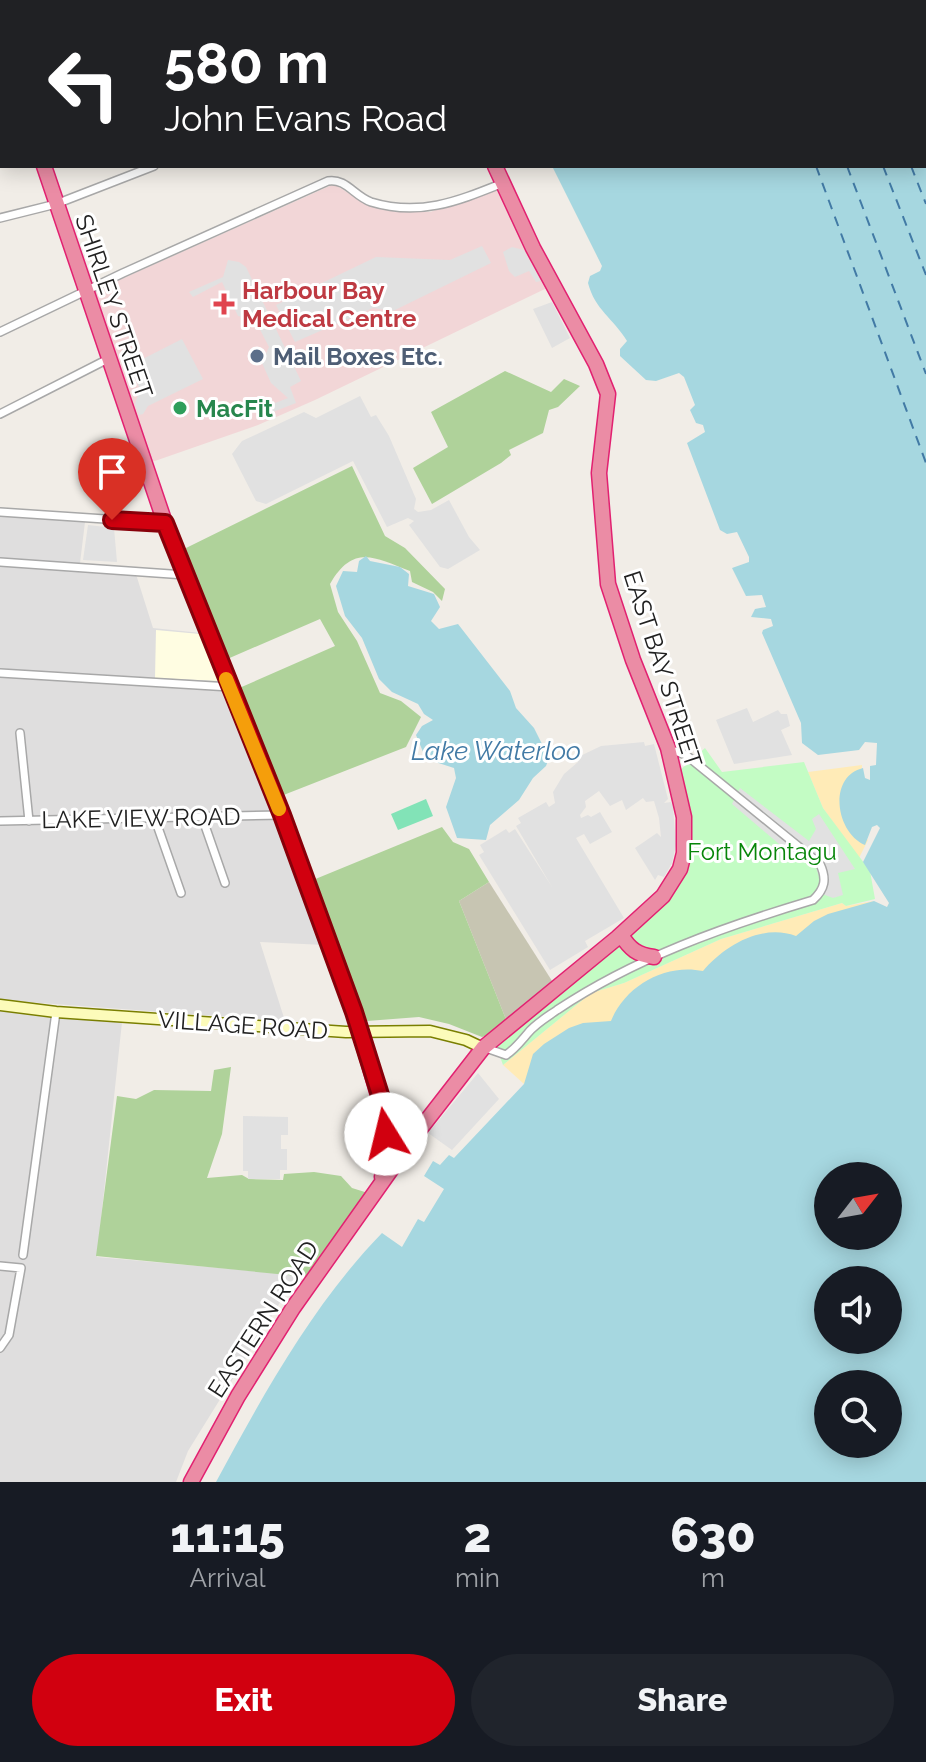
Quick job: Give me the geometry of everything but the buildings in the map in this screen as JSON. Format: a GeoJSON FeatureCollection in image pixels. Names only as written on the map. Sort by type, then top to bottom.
{"type":"FeatureCollection","features":[{"type":"Feature","properties":{"kind":"highway","name":"SHIRLEY STREET"},"geometry":{"type":"LineString","coordinates":[[45,168],[165,523],[282,815],[381,1098],[386,1155],[381,1185]]}},
{"type":"Feature","properties":{"kind":"highway","name":"EAST BAY STREET"},"geometry":{"type":"LineString","coordinates":[[381,1185],[483,1048],[621,935],[663,896],[680,869],[684,853],[684,817],[668,748],[629,649],[608,584],[599,465],[608,394],[596,364],[533,248],[496,168]]}},
{"type":"Feature","properties":{"kind":"highway"},"geometry":{"type":"LineString","coordinates":[[621,935],[639,955],[654,957]]}},
{"type":"Feature","properties":{"kind":"highway"},"geometry":{"type":"LineString","coordinates":[[381,1098],[396,1119],[417,1133]]}},
{"type":"Feature","properties":{"kind":"highway","name":"EASTERN ROAD"},"geometry":{"type":"LineString","coordinates":[[191,1482],[238,1396],[293,1308],[381,1185]]}},
{"type":"Feature","properties":{"kind":"main road","name":"VILLAGE ROAD"},"geometry":{"type":"LineString","coordinates":[[0,1005],[56,1012],[359,1032],[430,1031],[466,1040],[483,1048]]}},
{"type":"Feature","properties":{"kind":"street"},"geometry":{"type":"LineString","coordinates":[[0,218],[56,204],[149,168]]}},
{"type":"Feature","properties":{"kind":"street"},"geometry":{"type":"LineString","coordinates":[[0,332],[328,181],[342,182],[368,201],[429,209],[503,183]]}},
{"type":"Feature","properties":{"kind":"street"},"geometry":{"type":"LineString","coordinates":[[0,414],[108,359]]}},
{"type":"Feature","properties":{"kind":"street"},"geometry":{"type":"LineString","coordinates":[[0,512],[165,523]]}},
{"type":"Feature","properties":{"kind":"street"},"geometry":{"type":"LineString","coordinates":[[0,562],[185,575]]}},
{"type":"Feature","properties":{"kind":"street"},"geometry":{"type":"LineString","coordinates":[[0,673],[230,687]]}},
{"type":"Feature","properties":{"kind":"street"},"geometry":{"type":"LineString","coordinates":[[20,733],[29,821]]}},
{"type":"Feature","properties":{"kind":"street"},"geometry":{"type":"LineString","coordinates":[[483,1048],[506,1055],[530,1030],[559,1009],[654,957],[749,919],[813,900],[820,894],[825,875],[820,864],[686,755],[668,748]]}},
{"type":"Feature","properties":{"kind":"street","name":"LAKE VIEW ROAD"},"geometry":{"type":"LineString","coordinates":[[0,821],[282,815]]}},
{"type":"Feature","properties":{"kind":"street"},"geometry":{"type":"LineString","coordinates":[[202,817],[225,883]]}},
{"type":"Feature","properties":{"kind":"street"},"geometry":{"type":"LineString","coordinates":[[155,819],[181,893]]}},
{"type":"Feature","properties":{"kind":"street"},"geometry":{"type":"LineString","coordinates":[[23,1255],[56,1012]]}},
{"type":"Feature","properties":{"kind":"street"},"geometry":{"type":"LineString","coordinates":[[0,1266],[21,1268],[9,1335],[0,1348]]}},
{"type":"Feature","properties":{"kind":"shaded area"},"geometry":{"type":"Polygon","coordinates":[[[334,184],[369,206],[430,212],[499,188],[547,288],[315,400],[258,425],[152,462],[90,293],[334,184]]]}},
{"type":"Feature","properties":{"kind":"shaded area"},"geometry":{"type":"Polygon","coordinates":[[[482,246],[491,263],[393,311],[373,308],[295,342],[276,305],[376,257],[450,260],[482,246]]]}},
{"type":"Feature","properties":{"kind":"shaded area"},"geometry":{"type":"Polygon","coordinates":[[[512,247],[524,250],[541,281],[536,282],[529,271],[515,277],[509,271],[503,252],[512,247]]]}},
{"type":"Feature","properties":{"kind":"shaded area"},"geometry":{"type":"Polygon","coordinates":[[[228,260],[246,267],[301,381],[290,387],[296,403],[260,417],[257,410],[288,398],[271,383],[262,363],[269,347],[255,320],[238,316],[222,282],[193,297],[189,292],[223,277],[228,260]]]}},
{"type":"Feature","properties":{"kind":"shaded area"},"geometry":{"type":"Polygon","coordinates":[[[552,302],[570,338],[552,348],[533,309],[552,302]]]}},
{"type":"Feature","properties":{"kind":"shaded area"},"geometry":{"type":"Polygon","coordinates":[[[182,339],[203,379],[148,406],[139,415],[135,404],[140,389],[129,366],[182,339]]]}},
{"type":"Feature","properties":{"kind":"shaded area"},"geometry":{"type":"Polygon","coordinates":[[[360,396],[371,417],[376,415],[389,436],[416,499],[414,509],[418,512],[431,510],[449,500],[469,537],[480,550],[448,569],[440,567],[409,525],[414,521],[408,518],[387,527],[353,461],[266,504],[256,501],[232,454],[242,441],[304,412],[316,418],[360,396]]]}},
{"type":"Feature","properties":{"kind":"shaded area"},"geometry":{"type":"Polygon","coordinates":[[[0,513],[85,522],[80,563],[134,568],[153,628],[201,633],[275,807],[325,945],[260,942],[285,1021],[0,1000],[0,513]]]}},
{"type":"Feature","properties":{"kind":"shaded area"},"geometry":{"type":"Polygon","coordinates":[[[88,525],[114,528],[117,562],[83,560],[88,525]]]}},
{"type":"Feature","properties":{"kind":"shaded area"},"geometry":{"type":"Polygon","coordinates":[[[156,630],[200,634],[220,681],[155,678],[156,630]]]}},
{"type":"Feature","properties":{"kind":"shaded area"},"geometry":{"type":"Polygon","coordinates":[[[747,708],[753,722],[778,710],[781,714],[787,714],[790,726],[781,730],[792,755],[734,764],[716,720],[747,708]]]}},
{"type":"Feature","properties":{"kind":"shaded area"},"geometry":{"type":"Polygon","coordinates":[[[644,742],[645,746],[654,744],[668,799],[664,803],[671,802],[673,807],[676,845],[672,863],[664,877],[658,875],[655,880],[635,848],[657,833],[661,837],[654,801],[646,802],[643,798],[626,810],[622,800],[610,806],[599,791],[585,801],[581,818],[600,812],[612,832],[590,844],[584,834],[576,838],[624,918],[585,941],[588,947],[550,970],[479,855],[484,852],[480,845],[506,829],[509,833],[515,829],[552,887],[516,826],[521,823],[518,818],[546,802],[549,807],[555,803],[553,792],[564,774],[578,762],[576,758],[601,746],[644,742]]]}},
{"type":"Feature","properties":{"kind":"shaded area"},"geometry":{"type":"Polygon","coordinates":[[[740,788],[809,841],[816,829],[812,819],[819,814],[855,869],[838,873],[843,895],[833,898],[817,892],[820,880],[815,864],[806,857],[799,861],[732,804],[740,788]]]}},
{"type":"Feature","properties":{"kind":"shaded area"},"geometry":{"type":"Polygon","coordinates":[[[489,882],[554,984],[507,1022],[459,901],[489,882]]]}},
{"type":"Feature","properties":{"kind":"shaded area"},"geometry":{"type":"Polygon","coordinates":[[[0,1011],[122,1022],[97,1257],[297,1275],[188,1451],[176,1482],[0,1482],[0,1011]]]}},
{"type":"Feature","properties":{"kind":"shaded area"},"geometry":{"type":"Polygon","coordinates":[[[478,1073],[499,1099],[452,1150],[428,1133],[478,1073]]]}},
{"type":"Feature","properties":{"kind":"shaded area"},"geometry":{"type":"Polygon","coordinates":[[[243,1116],[288,1117],[288,1135],[281,1135],[281,1149],[287,1149],[287,1170],[280,1170],[280,1179],[248,1179],[248,1171],[243,1171],[243,1116]]]}},
{"type":"Feature","properties":{"kind":"green space"},"geometry":{"type":"Polygon","coordinates":[[[505,371],[551,392],[564,379],[580,386],[558,407],[549,410],[543,433],[509,450],[511,455],[501,463],[432,504],[413,468],[448,447],[431,412],[505,371]]]}},
{"type":"Feature","properties":{"kind":"green space"},"geometry":{"type":"Polygon","coordinates":[[[352,466],[385,536],[405,548],[445,589],[442,601],[433,592],[412,582],[410,571],[365,557],[347,563],[330,584],[338,612],[357,641],[380,693],[401,701],[421,717],[406,747],[281,796],[237,689],[335,646],[320,619],[225,660],[184,549],[352,466]]]}},
{"type":"Feature","properties":{"kind":"green space","name":"Fort Montagu"},"geometry":{"type":"Polygon","coordinates":[[[705,748],[722,772],[804,762],[823,808],[870,871],[875,899],[846,906],[842,903],[721,939],[624,983],[591,993],[503,1065],[495,1043],[629,935],[689,860],[692,824],[678,772],[705,748]]]}},
{"type":"Feature","properties":{"kind":"green space"},"geometry":{"type":"Polygon","coordinates":[[[426,799],[433,816],[398,830],[391,814],[426,799]]]}},
{"type":"Feature","properties":{"kind":"green space"},"geometry":{"type":"Polygon","coordinates":[[[442,827],[453,842],[469,849],[489,882],[459,901],[507,1022],[482,1037],[449,1024],[419,1017],[367,1021],[313,880],[442,827]]]}},
{"type":"Feature","properties":{"kind":"green space"},"geometry":{"type":"Polygon","coordinates":[[[231,1067],[222,1134],[207,1178],[242,1175],[249,1179],[283,1180],[284,1174],[314,1172],[341,1176],[352,1188],[368,1193],[308,1277],[96,1256],[117,1096],[136,1099],[154,1090],[211,1091],[214,1070],[231,1067]]]}},
{"type":"Feature","properties":{"kind":"sand"},"geometry":{"type":"Polygon","coordinates":[[[862,765],[857,832],[868,840],[859,858],[823,808],[808,772],[862,765]]]}},
{"type":"Feature","properties":{"kind":"sand"},"geometry":{"type":"Polygon","coordinates":[[[874,901],[796,936],[795,941],[710,970],[616,1019],[524,1084],[503,1065],[591,993],[624,983],[721,939],[842,903],[846,906],[874,901]]]}},
{"type":"Feature","properties":{"kind":"water"},"geometry":{"type":"Polygon","coordinates":[[[553,168],[926,168],[926,1482],[216,1482],[271,1384],[334,1290],[382,1233],[402,1247],[418,1219],[424,1222],[444,1189],[424,1176],[433,1161],[440,1165],[449,1155],[454,1158],[524,1084],[533,1054],[544,1044],[583,1023],[611,1021],[626,997],[648,980],[675,971],[703,971],[722,953],[745,939],[770,932],[796,936],[828,914],[874,901],[887,907],[889,903],[863,862],[880,828],[877,825],[872,827],[865,845],[847,829],[840,805],[844,782],[852,773],[863,768],[865,778],[870,780],[870,766],[876,765],[877,743],[865,742],[859,750],[818,755],[802,743],[801,723],[762,633],[773,626],[771,619],[751,617],[755,609],[766,607],[762,595],[746,596],[732,568],[749,562],[749,557],[737,532],[727,534],[720,530],[687,443],[705,432],[690,410],[695,405],[684,377],[679,373],[656,381],[646,380],[620,356],[620,349],[627,341],[600,307],[588,283],[590,276],[600,271],[602,266],[553,168]]]}},
{"type":"Feature","properties":{"kind":"water","name":"Lake Waterloo"},"geometry":{"type":"Polygon","coordinates":[[[366,556],[370,561],[400,567],[409,574],[408,586],[434,594],[440,607],[431,621],[439,629],[458,624],[510,691],[516,708],[534,728],[549,758],[519,800],[490,825],[486,840],[457,838],[446,807],[456,778],[454,768],[426,759],[416,735],[422,726],[433,720],[424,714],[418,704],[392,692],[379,679],[362,638],[345,616],[336,586],[343,571],[357,572],[359,561],[366,556]]]}},
{"type":"Feature","properties":{"kind":"ferry route"},"geometry":{"type":"LineString","coordinates":[[817,168],[926,463]]}},
{"type":"Feature","properties":{"kind":"ferry route"},"geometry":{"type":"LineString","coordinates":[[848,168],[926,374]]}},
{"type":"Feature","properties":{"kind":"ferry route"},"geometry":{"type":"LineString","coordinates":[[884,168],[926,275]]}},
{"type":"Feature","properties":{"kind":"ferry route"},"geometry":{"type":"LineString","coordinates":[[912,168],[926,204]]}},
{"type":"Feature","properties":{"kind":"slow traffic"},"geometry":{"type":"LineString","coordinates":[[226,679],[279,809]]}},
{"type":"Feature","properties":{"kind":"place","name":"Harbour Bay Medical Centre"},"geometry":{"type":"Point","coordinates":[224,304]}},
{"type":"Feature","properties":{"kind":"place","name":"Mail Boxes Etc."},"geometry":{"type":"Point","coordinates":[257,356]}},
{"type":"Feature","properties":{"kind":"place","name":"MacFit"},"geometry":{"type":"Point","coordinates":[180,408]}},
{"type":"Feature","properties":{"kind":"route"},"geometry":{"type":"LineString","coordinates":[[112,520],[165,523],[282,815],[354,1012],[381,1098],[386,1134]]}}]}
